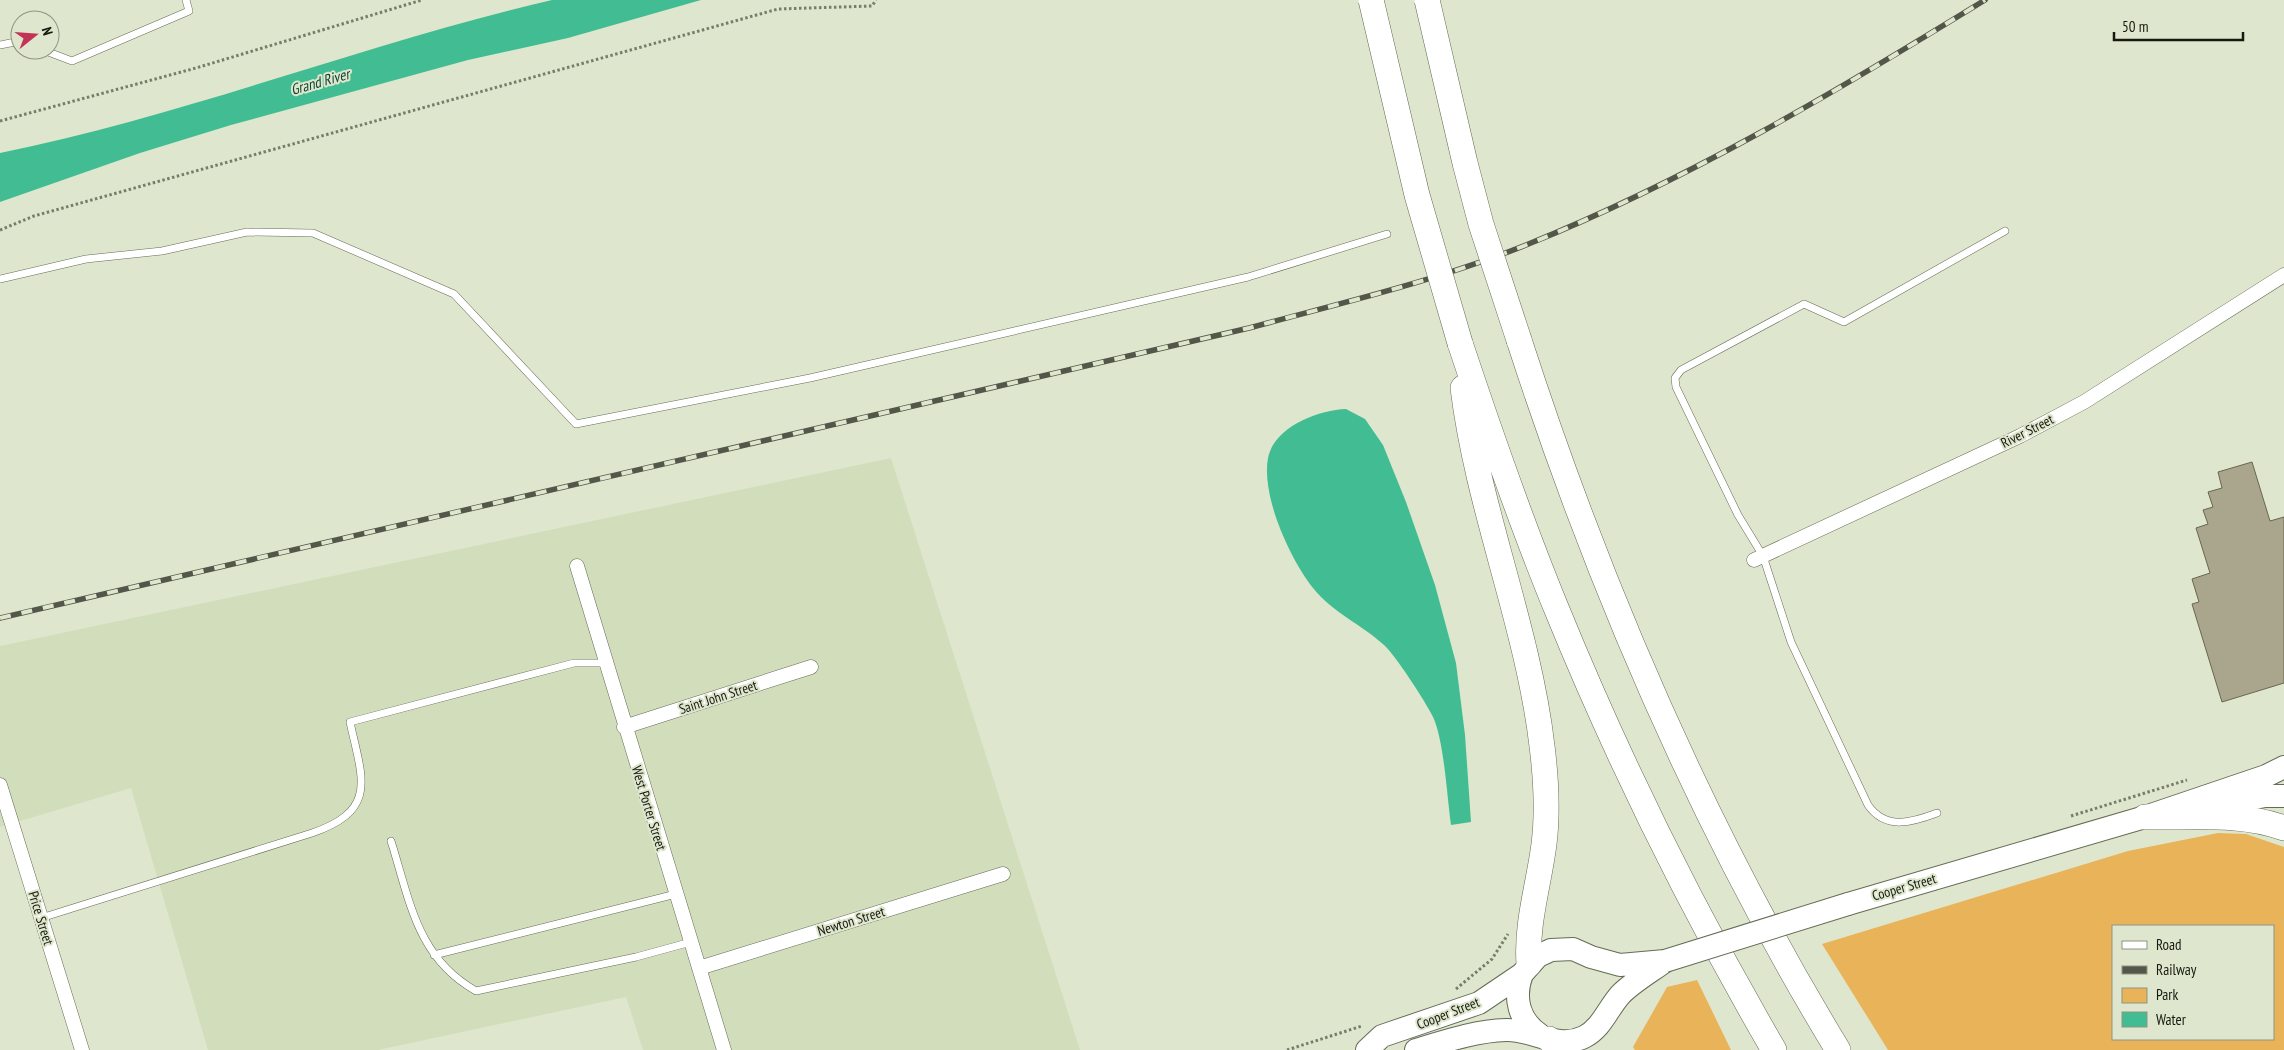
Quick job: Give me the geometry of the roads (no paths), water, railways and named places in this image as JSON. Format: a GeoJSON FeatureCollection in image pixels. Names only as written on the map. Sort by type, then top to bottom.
{"type":"FeatureCollection","features":[{"type":"Feature","properties":{"kind":"highway"},"geometry":{"type":"LineString","coordinates":[[1371,0],[1415,186],[1460,343],[1528,536],[1599,708],[1676,868],[1774,1050]]}},
{"type":"Feature","properties":{"kind":"highway"},"geometry":{"type":"LineString","coordinates":[[1427,0],[1467,172],[1544,419],[1599,567],[1658,707],[1719,833],[1786,961],[1838,1050]]}},
{"type":"Feature","properties":{"kind":"highway"},"geometry":{"type":"LineString","coordinates":[[1460,343],[1467,415],[1474,454],[1527,667],[1542,746],[1545,822],[1525,969]]}},
{"type":"Feature","properties":{"kind":"highway"},"geometry":{"type":"LineString","coordinates":[[2145,817],[2238,817],[2267,822],[2284,828]]}},
{"type":"Feature","properties":{"kind":"highway"},"geometry":{"type":"LineString","coordinates":[[1756,903],[1855,1050]]}},
{"type":"Feature","properties":{"kind":"main road","name":"Cooper Street"},"geometry":{"type":"LineString","coordinates":[[1367,1050],[1382,1036],[1461,1011],[1479,1003],[1544,953],[1558,949],[1573,949],[1591,957],[1620,965],[1665,961],[1848,904],[2145,817],[2266,776],[2284,766]]}},
{"type":"Feature","properties":{"kind":"main road","name":"Cooper Street"},"geometry":{"type":"LineString","coordinates":[[2145,817],[2265,796],[2284,796]]}},
{"type":"Feature","properties":{"kind":"main road"},"geometry":{"type":"LineString","coordinates":[[1591,957],[1602,969],[1608,981],[1610,995],[1607,1012]]}},
{"type":"Feature","properties":{"kind":"main road","name":"Cooper Street"},"geometry":{"type":"LineString","coordinates":[[1416,1050],[1476,1032],[1508,1030],[1549,1042],[1564,1042],[1583,1038],[1598,1026],[1626,989],[1665,961]]}},
{"type":"Feature","properties":{"kind":"main road"},"geometry":{"type":"LineString","coordinates":[[1525,969],[1517,993],[1519,1007],[1524,1020],[1549,1042]]}},
{"type":"Feature","properties":{"kind":"street","name":"River Street"},"geometry":{"type":"LineString","coordinates":[[1759,558],[2020,436],[2084,402],[2284,275]]}},
{"type":"Feature","properties":{"kind":"street","name":"West Porter Street"},"geometry":{"type":"LineString","coordinates":[[577,566],[624,727],[724,1050]]}},
{"type":"Feature","properties":{"kind":"street","name":"Saint John Street"},"geometry":{"type":"LineString","coordinates":[[624,727],[811,667]]}},
{"type":"Feature","properties":{"kind":"street","name":"Price Street"},"geometry":{"type":"LineString","coordinates":[[0,785],[82,1050]]}},
{"type":"Feature","properties":{"kind":"street","name":"Newton Street"},"geometry":{"type":"LineString","coordinates":[[699,968],[1003,874]]}},
{"type":"Feature","properties":{"kind":"lane"},"geometry":{"type":"LineString","coordinates":[[60,56],[72,61],[189,11],[186,0]]}},
{"type":"Feature","properties":{"kind":"lane"},"geometry":{"type":"LineString","coordinates":[[1937,813],[1911,822],[1898,823],[1877,815],[1868,805],[1791,642],[1759,558],[1676,388],[1678,374],[1804,304],[1844,322],[2005,231]]}},
{"type":"Feature","properties":{"kind":"lane"},"geometry":{"type":"LineString","coordinates":[[0,279],[86,259],[162,251],[247,232],[313,233],[454,294],[576,424],[810,378],[1248,277],[1387,234]]}},
{"type":"Feature","properties":{"kind":"lane"},"geometry":{"type":"LineString","coordinates":[[41,918],[312,833],[343,820],[353,812],[359,797],[361,777],[350,722],[574,663],[606,663]]}},
{"type":"Feature","properties":{"kind":"lane"},"geometry":{"type":"LineString","coordinates":[[391,841],[420,932],[434,956],[457,981],[476,991],[636,957],[691,942]]}},
{"type":"Feature","properties":{"kind":"lane"},"geometry":{"type":"LineString","coordinates":[[434,956],[676,894]]}},
{"type":"Feature","properties":{"kind":"water","name":"Grand River"},"geometry":{"type":"Polygon","coordinates":[[[552,0],[701,0],[568,38],[468,60],[231,125],[140,153],[0,202],[0,153],[139,119],[483,17],[552,0]]]}},
{"type":"Feature","properties":{"kind":"water"},"geometry":{"type":"Polygon","coordinates":[[[1346,409],[1365,419],[1383,445],[1406,502],[1435,585],[1456,663],[1465,735],[1471,822],[1451,825],[1437,727],[1417,690],[1384,645],[1329,604],[1313,588],[1295,561],[1273,508],[1267,473],[1268,458],[1272,447],[1279,437],[1299,422],[1323,413],[1346,409]]]}},
{"type":"Feature","properties":{"kind":"railway"},"geometry":{"type":"LineString","coordinates":[[0,618],[1249,328],[1458,270],[1586,220],[1703,163],[1874,68],[1985,0]]}}]}
